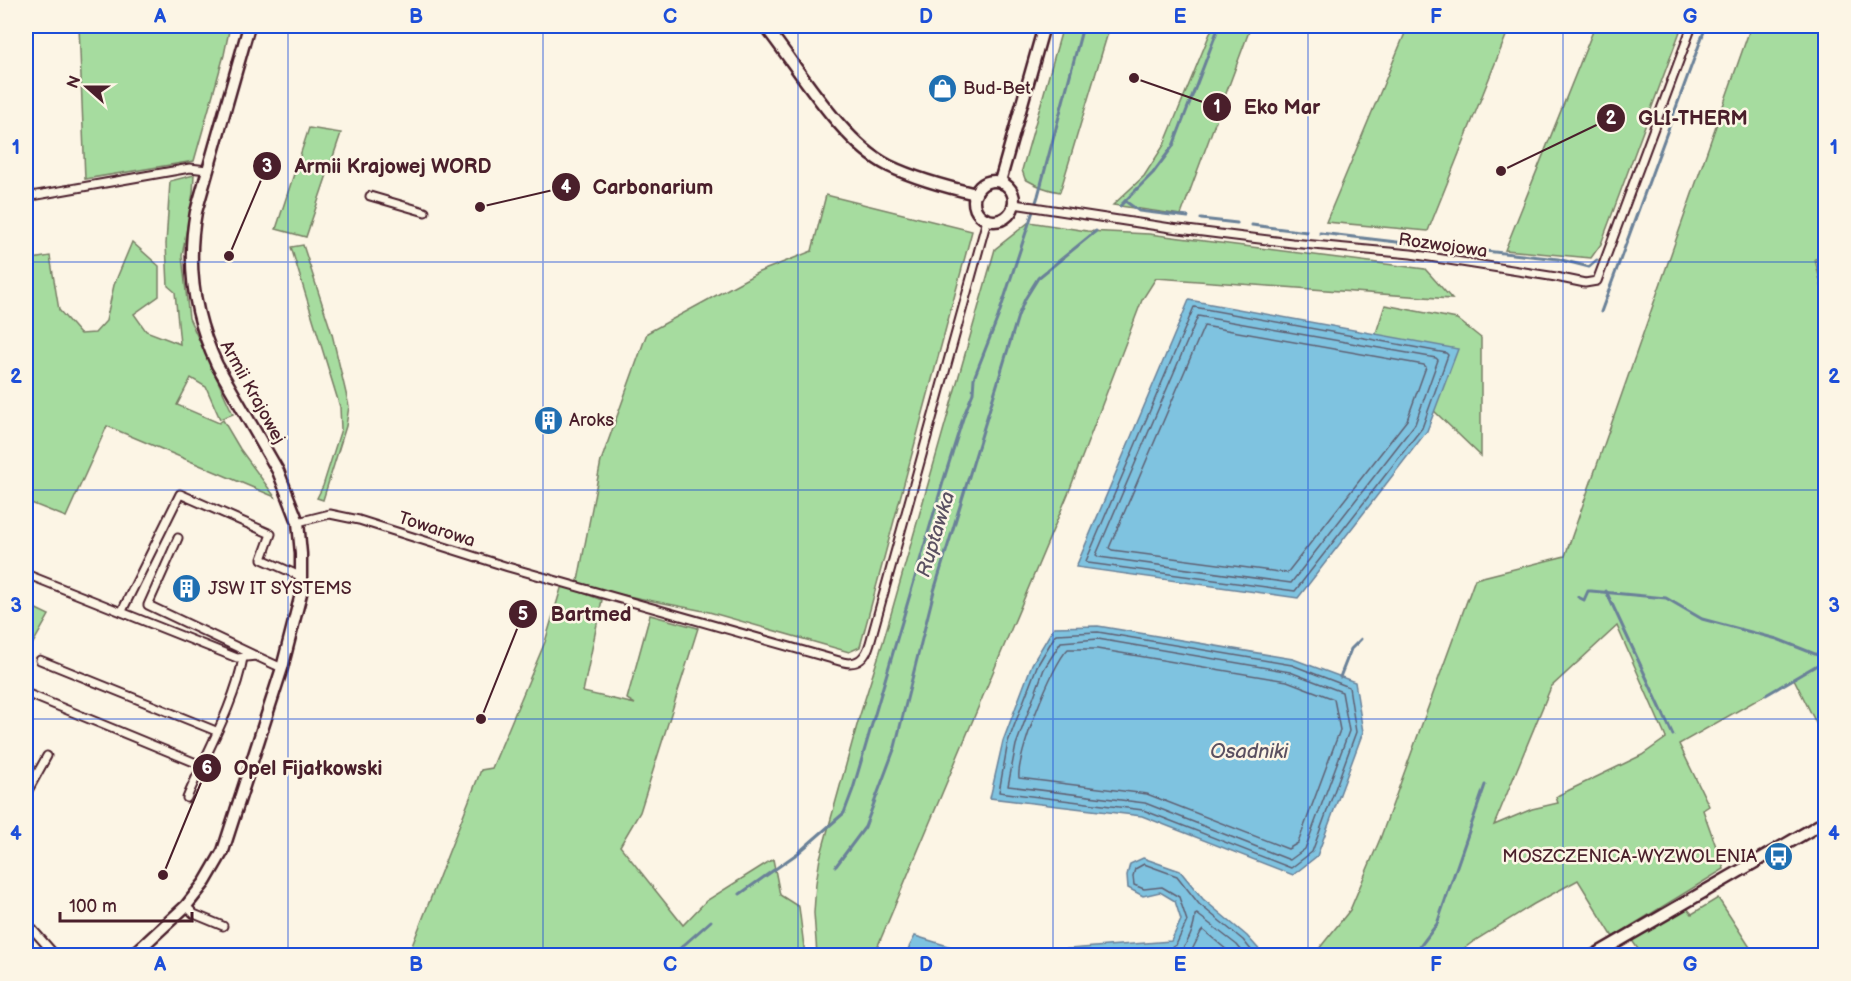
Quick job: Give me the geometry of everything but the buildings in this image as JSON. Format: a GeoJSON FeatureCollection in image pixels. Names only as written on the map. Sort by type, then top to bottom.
{"type":"FeatureCollection","features":[{"type":"Feature","properties":{"kind":"street","name":"Armii Krajowej"},"geometry":{"type":"LineString","coordinates":[[132,956],[186,906],[205,882],[223,851],[282,668],[301,594],[298,522],[278,471],[217,365],[203,332],[195,301],[191,264],[193,228],[207,170],[249,26]]}},
{"type":"Feature","properties":{"kind":"street"},"geometry":{"type":"LineString","coordinates":[[765,26],[842,127],[868,151],[887,165],[914,176],[976,194]]}},
{"type":"Feature","properties":{"kind":"street"},"geometry":{"type":"LineString","coordinates":[[1002,183],[1001,178],[1044,26]]}},
{"type":"Feature","properties":{"kind":"street","name":"Rozwojowa"},"geometry":{"type":"LineString","coordinates":[[1014,204],[1171,228],[1292,243],[1412,254],[1585,283],[1597,281],[1692,26]]}},
{"type":"Feature","properties":{"kind":"street"},"geometry":{"type":"LineString","coordinates":[[26,197],[190,168],[207,170]]}},
{"type":"Feature","properties":{"kind":"street"},"geometry":{"type":"LineString","coordinates":[[996,181],[1002,183],[1012,191],[1014,204],[1004,219],[993,222],[982,217],[975,207],[976,194],[984,184],[996,181]]}},
{"type":"Feature","properties":{"kind":"street"},"geometry":{"type":"LineString","coordinates":[[370,196],[425,212]]}},
{"type":"Feature","properties":{"kind":"street","name":"Towarowa"},"geometry":{"type":"LineString","coordinates":[[298,522],[326,515],[346,516],[508,567],[849,664],[861,660],[867,653],[870,643],[987,220]]}},
{"type":"Feature","properties":{"kind":"street"},"geometry":{"type":"LineString","coordinates":[[122,611],[180,494],[271,534],[262,559],[302,577]]}},
{"type":"Feature","properties":{"kind":"street"},"geometry":{"type":"LineString","coordinates":[[178,538],[148,605],[282,668]]}},
{"type":"Feature","properties":{"kind":"street"},"geometry":{"type":"LineString","coordinates":[[26,574],[237,658],[256,656]]}},
{"type":"Feature","properties":{"kind":"street"},"geometry":{"type":"LineString","coordinates":[[186,798],[236,683],[243,658]]}},
{"type":"Feature","properties":{"kind":"street"},"geometry":{"type":"LineString","coordinates":[[40,660],[216,730]]}},
{"type":"Feature","properties":{"kind":"street"},"geometry":{"type":"LineString","coordinates":[[26,693],[201,765]]}},
{"type":"Feature","properties":{"kind":"street"},"geometry":{"type":"LineString","coordinates":[[26,794],[47,756]]}},
{"type":"Feature","properties":{"kind":"street"},"geometry":{"type":"LineString","coordinates":[[1593,956],[1826,820]]}},
{"type":"Feature","properties":{"kind":"street"},"geometry":{"type":"LineString","coordinates":[[186,906],[194,914],[223,926]]}},
{"type":"Feature","properties":{"kind":"street"},"geometry":{"type":"LineString","coordinates":[[26,922],[56,956]]}},
{"type":"Feature","properties":{"kind":"green space"},"geometry":{"type":"Polygon","coordinates":[[[79,26],[230,26],[194,161],[85,179],[79,26]]]}},
{"type":"Feature","properties":{"kind":"green space"},"geometry":{"type":"Polygon","coordinates":[[[1063,26],[1110,26],[1060,192],[1025,179],[1022,170],[1063,26]]]}},
{"type":"Feature","properties":{"kind":"green space"},"geometry":{"type":"Polygon","coordinates":[[[1213,26],[1251,26],[1181,215],[1113,205],[1144,176],[1164,145],[1213,26]]]}},
{"type":"Feature","properties":{"kind":"green space"},"geometry":{"type":"Polygon","coordinates":[[[1408,26],[1510,26],[1428,231],[1326,222],[1408,26]]]}},
{"type":"Feature","properties":{"kind":"green space"},"geometry":{"type":"Polygon","coordinates":[[[1595,26],[1682,26],[1601,244],[1591,258],[1505,250],[1595,26]]]}},
{"type":"Feature","properties":{"kind":"green space"},"geometry":{"type":"Polygon","coordinates":[[[1751,26],[1825,26],[1826,256],[1815,259],[1826,306],[1825,730],[1821,733],[1794,679],[1679,744],[1709,806],[1703,810],[1724,869],[1613,937],[1578,880],[1534,904],[1455,955],[1314,955],[1350,910],[1380,839],[1475,579],[1565,556],[1751,26]],[[1617,626],[1551,687],[1494,825],[1532,809],[1558,803],[1556,797],[1559,795],[1642,755],[1666,738],[1617,626]]]}},
{"type":"Feature","properties":{"kind":"green space"},"geometry":{"type":"Polygon","coordinates":[[[309,128],[341,133],[306,237],[276,229],[309,128]]]}},
{"type":"Feature","properties":{"kind":"green space"},"geometry":{"type":"Polygon","coordinates":[[[194,175],[182,256],[189,318],[233,414],[220,419],[206,387],[191,378],[177,405],[219,423],[223,420],[240,449],[275,497],[107,426],[66,517],[26,501],[26,260],[50,256],[59,310],[80,334],[95,333],[106,321],[114,285],[132,242],[159,266],[159,296],[134,314],[146,331],[180,344],[175,292],[168,286],[166,244],[170,181],[194,175]]]}},
{"type":"Feature","properties":{"kind":"green space"},"geometry":{"type":"Polygon","coordinates":[[[826,195],[972,231],[860,647],[849,652],[709,612],[577,586],[601,461],[647,333],[759,272],[812,251],[826,195]]]}},
{"type":"Feature","properties":{"kind":"green space"},"geometry":{"type":"Polygon","coordinates":[[[1029,222],[1087,231],[1149,234],[1425,269],[1452,299],[1156,278],[1142,300],[1068,494],[874,955],[817,955],[814,913],[820,858],[859,718],[883,642],[995,249],[1029,222]]]}},
{"type":"Feature","properties":{"kind":"green space"},"geometry":{"type":"Polygon","coordinates":[[[303,245],[332,334],[349,406],[346,426],[323,500],[317,498],[341,429],[340,407],[291,247],[303,245]]]}},
{"type":"Feature","properties":{"kind":"green space"},"geometry":{"type":"Polygon","coordinates":[[[1385,305],[1457,319],[1481,338],[1481,456],[1432,409],[1375,336],[1385,305]]]}},
{"type":"Feature","properties":{"kind":"green space"},"geometry":{"type":"Polygon","coordinates":[[[562,585],[602,600],[583,692],[635,704],[627,699],[650,615],[698,628],[640,812],[620,846],[683,925],[706,901],[773,859],[780,895],[799,907],[805,955],[408,956],[481,770],[492,768],[545,642],[562,585]]]}},
{"type":"Feature","properties":{"kind":"green space"},"geometry":{"type":"Polygon","coordinates":[[[26,604],[49,615],[28,652],[26,651],[26,604]]]}},
{"type":"Feature","properties":{"kind":"green space"},"geometry":{"type":"Polygon","coordinates":[[[1718,898],[1755,955],[1642,955],[1631,939],[1686,907],[1692,914],[1718,898]]]}},
{"type":"Feature","properties":{"kind":"water"},"geometry":{"type":"Polygon","coordinates":[[[1189,300],[1458,349],[1427,431],[1298,598],[1076,567],[1189,300]]]}},
{"type":"Feature","properties":{"kind":"water","name":"Osadniki"},"geometry":{"type":"Polygon","coordinates":[[[1098,626],[1293,659],[1355,682],[1363,732],[1317,856],[1293,875],[1142,816],[990,798],[1003,741],[1032,664],[1054,627],[1098,626]]]}},
{"type":"Feature","properties":{"kind":"water"},"geometry":{"type":"Polygon","coordinates":[[[1143,858],[1180,871],[1203,899],[1247,936],[1264,955],[905,955],[915,936],[971,953],[1031,952],[1171,941],[1181,920],[1175,901],[1160,892],[1143,896],[1128,888],[1127,875],[1130,864],[1143,858]]]}},
{"type":"Feature","properties":{"kind":"waterway"},"geometry":{"type":"LineString","coordinates":[[740,894],[798,853],[844,813],[943,482],[973,393],[974,378],[998,317],[1038,196],[1083,26]]}},
{"type":"Feature","properties":{"kind":"waterway","name":"Ruptawka"},"geometry":{"type":"LineString","coordinates":[[1120,206],[1153,173],[1173,146],[1219,26]]}},
{"type":"Feature","properties":{"kind":"waterway"},"geometry":{"type":"LineString","coordinates":[[1601,312],[1706,26]]}},
{"type":"Feature","properties":{"kind":"waterway"},"geometry":{"type":"LineString","coordinates":[[1125,201],[1139,211],[1188,217]]}},
{"type":"Feature","properties":{"kind":"waterway"},"geometry":{"type":"LineString","coordinates":[[1201,219],[1237,223]]}},
{"type":"Feature","properties":{"kind":"waterway"},"geometry":{"type":"LineString","coordinates":[[1252,225],[1307,232]]}},
{"type":"Feature","properties":{"kind":"waterway","name":"Ruptawka"},"geometry":{"type":"LineString","coordinates":[[836,866],[865,827],[895,747],[934,591],[1018,316],[1038,278],[1096,231]]}},
{"type":"Feature","properties":{"kind":"waterway"},"geometry":{"type":"LineString","coordinates":[[1320,233],[1405,243]]}},
{"type":"Feature","properties":{"kind":"waterway"},"geometry":{"type":"LineString","coordinates":[[1421,244],[1558,259],[1589,267],[1597,260]]}},
{"type":"Feature","properties":{"kind":"waterway"},"geometry":{"type":"LineString","coordinates":[[1578,597],[1584,600],[1588,591],[1591,591],[1666,598],[1702,619],[1777,639],[1825,658]]}},
{"type":"Feature","properties":{"kind":"waterway"},"geometry":{"type":"LineString","coordinates":[[1606,591],[1673,735]]}},
{"type":"Feature","properties":{"kind":"waterway"},"geometry":{"type":"LineString","coordinates":[[1340,677],[1351,649],[1361,639]]}},
{"type":"Feature","properties":{"kind":"waterway"},"geometry":{"type":"LineString","coordinates":[[1766,695],[1826,658]]}},
{"type":"Feature","properties":{"kind":"waterway"},"geometry":{"type":"LineString","coordinates":[[1413,956],[1437,924],[1485,785]]}},
{"type":"Feature","properties":{"kind":"waterway"},"geometry":{"type":"LineString","coordinates":[[675,956],[677,951],[711,921]]}},
{"type":"Feature","properties":{"kind":"place","name":"Eko Mar"},"geometry":{"type":"Point","coordinates":[1134,78]}},
{"type":"Feature","properties":{"kind":"place","name":"Bud-Bet"},"geometry":{"type":"Point","coordinates":[942,88]}},
{"type":"Feature","properties":{"kind":"place","name":"GLI-THERM"},"geometry":{"type":"Point","coordinates":[1501,171]}},
{"type":"Feature","properties":{"kind":"place","name":"Carbonarium"},"geometry":{"type":"Point","coordinates":[480,207]}},
{"type":"Feature","properties":{"kind":"place","name":"Armii Krajowej WORD"},"geometry":{"type":"Point","coordinates":[229,256]}},
{"type":"Feature","properties":{"kind":"place","name":"Aroks"},"geometry":{"type":"Point","coordinates":[548,420]}},
{"type":"Feature","properties":{"kind":"place","name":"JSW IT SYSTEMS"},"geometry":{"type":"Point","coordinates":[187,588]}},
{"type":"Feature","properties":{"kind":"place","name":"Bartmed"},"geometry":{"type":"Point","coordinates":[481,719]}},
{"type":"Feature","properties":{"kind":"place","name":"MOSZCZENICA-WYZWOLENIA"},"geometry":{"type":"Point","coordinates":[1778,856]}},
{"type":"Feature","properties":{"kind":"place","name":"Opel Fijałkowski"},"geometry":{"type":"Point","coordinates":[163,875]}}]}
